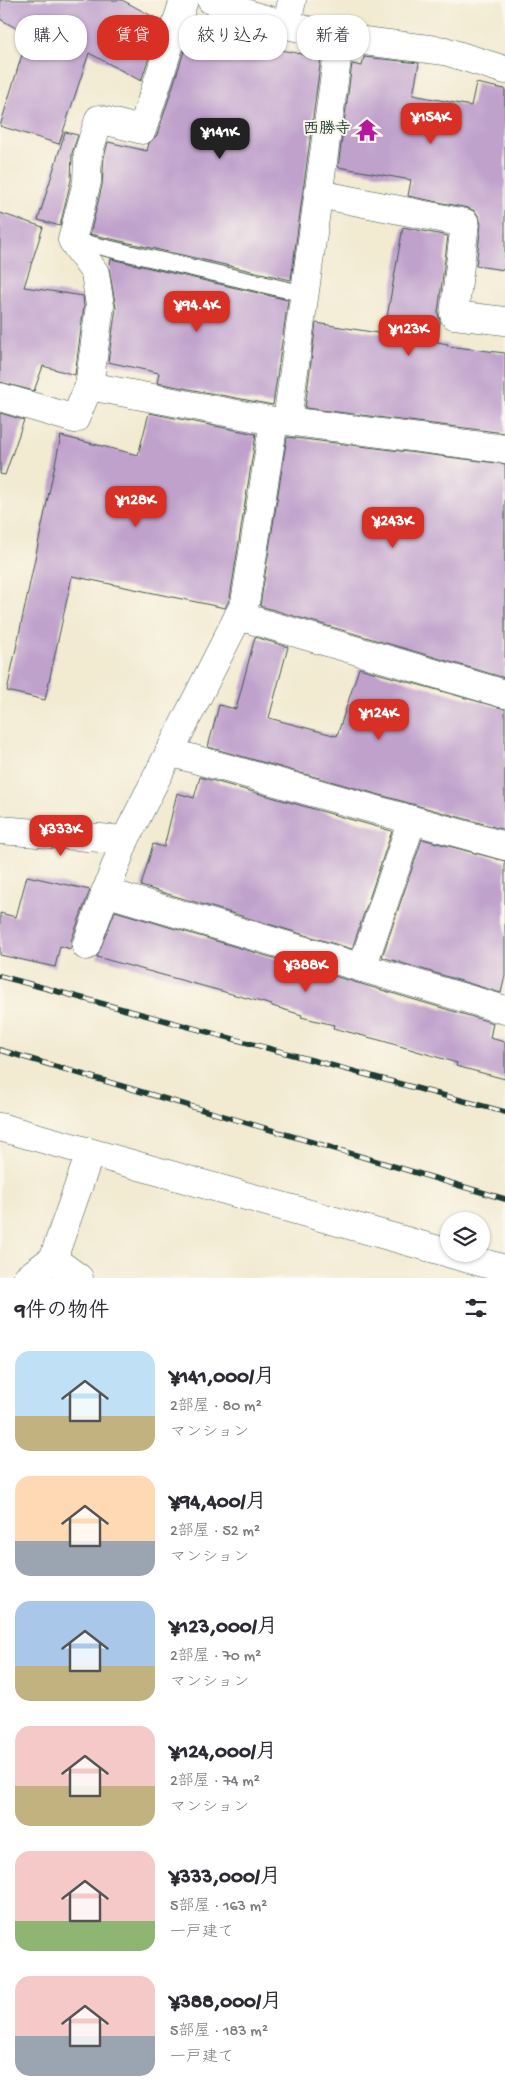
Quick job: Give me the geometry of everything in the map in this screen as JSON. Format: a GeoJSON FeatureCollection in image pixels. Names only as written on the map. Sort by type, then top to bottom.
{"type":"FeatureCollection","features":[{"type":"Feature","properties":{"kind":"street"},"geometry":{"type":"LineString","coordinates":[[0,397],[75,419],[89,386],[100,306],[95,273],[72,240],[86,182],[88,154],[99,119],[142,130],[184,0]]}},
{"type":"Feature","properties":{"kind":"street"},"geometry":{"type":"LineString","coordinates":[[211,0],[254,16],[289,13]]}},
{"type":"Feature","properties":{"kind":"street"},"geometry":{"type":"LineString","coordinates":[[369,42],[445,51],[505,70]]}},
{"type":"Feature","properties":{"kind":"street"},"geometry":{"type":"LineString","coordinates":[[86,946],[125,840],[244,603],[305,294],[337,60]]}},
{"type":"Feature","properties":{"kind":"street"},"geometry":{"type":"LineString","coordinates":[[319,194],[465,223],[454,314],[505,321]]}},
{"type":"Feature","properties":{"kind":"street"},"geometry":{"type":"LineString","coordinates":[[89,386],[281,421],[505,449]]}},
{"type":"Feature","properties":{"kind":"street"},"geometry":{"type":"LineString","coordinates":[[238,616],[505,694]]}},
{"type":"Feature","properties":{"kind":"street"},"geometry":{"type":"LineString","coordinates":[[169,752],[505,846]]}},
{"type":"Feature","properties":{"kind":"street"},"geometry":{"type":"LineString","coordinates":[[362,968],[412,820]]}},
{"type":"Feature","properties":{"kind":"street"},"geometry":{"type":"LineString","coordinates":[[0,830],[125,840]]}},
{"type":"Feature","properties":{"kind":"street"},"geometry":{"type":"LineString","coordinates":[[105,892],[505,1010]]}},
{"type":"Feature","properties":{"kind":"street"},"geometry":{"type":"LineString","coordinates":[[0,1127],[90,1154],[440,1250]]}},
{"type":"Feature","properties":{"kind":"street"},"geometry":{"type":"LineString","coordinates":[[27,1278],[52,1259],[90,1154]]}},
{"type":"Feature","properties":{"kind":"street"},"geometry":{"type":"LineString","coordinates":[[52,1259],[79,1278]]}},
{"type":"Feature","properties":{"kind":"street"},"geometry":{"type":"LineString","coordinates":[[481,1262],[505,1269]]}},
{"type":"Feature","properties":{"kind":"lane"},"geometry":{"type":"LineString","coordinates":[[72,240],[305,294]]}},
{"type":"Feature","properties":{"kind":"building"},"geometry":{"type":"Polygon","coordinates":[[[0,0],[122,0],[150,15],[97,15],[97,57],[89,53],[87,59],[87,15],[15,15],[15,28],[0,19],[0,0]]]}},
{"type":"Feature","properties":{"kind":"building"},"geometry":{"type":"Polygon","coordinates":[[[287,51],[297,53],[297,60],[321,60],[291,280],[90,234],[102,186],[104,157],[108,142],[147,151],[149,143],[157,135],[181,60],[287,60],[287,51]]]}},
{"type":"Feature","properties":{"kind":"building"},"geometry":{"type":"Polygon","coordinates":[[[369,58],[419,63],[413,95],[471,106],[476,83],[505,89],[505,270],[476,266],[481,224],[475,211],[408,196],[411,180],[338,167],[352,64],[362,66],[363,60],[369,60],[369,58]]]}},
{"type":"Feature","properties":{"kind":"building"},"geometry":{"type":"Polygon","coordinates":[[[20,60],[87,60],[59,144],[0,126],[20,60]]]}},
{"type":"Feature","properties":{"kind":"building"},"geometry":{"type":"Polygon","coordinates":[[[102,60],[148,60],[141,81],[102,60]]]}},
{"type":"Feature","properties":{"kind":"building"},"geometry":{"type":"Polygon","coordinates":[[[65,132],[78,135],[72,153],[71,180],[60,226],[38,220],[65,132]]]}},
{"type":"Feature","properties":{"kind":"building"},"geometry":{"type":"Polygon","coordinates":[[[0,213],[43,227],[24,287],[83,296],[84,306],[75,375],[43,366],[34,391],[0,382],[0,213]]]}},
{"type":"Feature","properties":{"kind":"building"},"geometry":{"type":"Polygon","coordinates":[[[403,227],[448,236],[438,313],[440,322],[437,342],[448,344],[447,346],[505,353],[505,433],[305,408],[316,323],[384,334],[403,227]]]}},
{"type":"Feature","properties":{"kind":"building"},"geometry":{"type":"Polygon","coordinates":[[[111,259],[288,300],[273,405],[157,383],[159,373],[108,362],[116,308],[109,268],[111,259]]]}},
{"type":"Feature","properties":{"kind":"building"},"geometry":{"type":"Polygon","coordinates":[[[0,413],[24,420],[5,475],[0,474],[0,413]]]}},
{"type":"Feature","properties":{"kind":"building"},"geometry":{"type":"Polygon","coordinates":[[[149,413],[256,434],[230,598],[225,608],[72,576],[45,700],[7,691],[61,436],[138,455],[149,413]]]}},
{"type":"Feature","properties":{"kind":"building"},"geometry":{"type":"Polygon","coordinates":[[[287,437],[505,464],[505,678],[260,606],[287,437]]]}},
{"type":"Feature","properties":{"kind":"building"},"geometry":{"type":"Polygon","coordinates":[[[255,637],[288,647],[269,718],[337,736],[359,668],[505,709],[505,830],[208,747],[219,705],[236,709],[255,637]]]}},
{"type":"Feature","properties":{"kind":"building"},"geometry":{"type":"Polygon","coordinates":[[[200,777],[392,831],[352,949],[141,886],[153,844],[164,847],[177,793],[194,798],[200,777]]]}},
{"type":"Feature","properties":{"kind":"building"},"geometry":{"type":"Polygon","coordinates":[[[422,839],[505,861],[505,976],[501,993],[382,957],[422,839]]]}},
{"type":"Feature","properties":{"kind":"building"},"geometry":{"type":"Polygon","coordinates":[[[27,876],[90,890],[71,941],[71,949],[60,946],[55,967],[0,955],[0,913],[16,917],[27,876]]]}},
{"type":"Feature","properties":{"kind":"building"},"geometry":{"type":"Polygon","coordinates":[[[115,911],[493,1023],[490,1038],[505,1042],[505,1079],[456,1066],[457,1063],[383,1041],[333,1028],[334,1025],[301,1017],[302,1015],[272,1005],[97,957],[115,911]]]}},
{"type":"Feature","properties":{"kind":"railway"},"geometry":{"type":"LineString","coordinates":[[0,976],[505,1112]]}},
{"type":"Feature","properties":{"kind":"railway"},"geometry":{"type":"LineString","coordinates":[[0,1050],[505,1199]]}},
{"type":"Feature","properties":{"kind":"place","name":"西勝寺"},"geometry":{"type":"Point","coordinates":[367,130]}}]}
